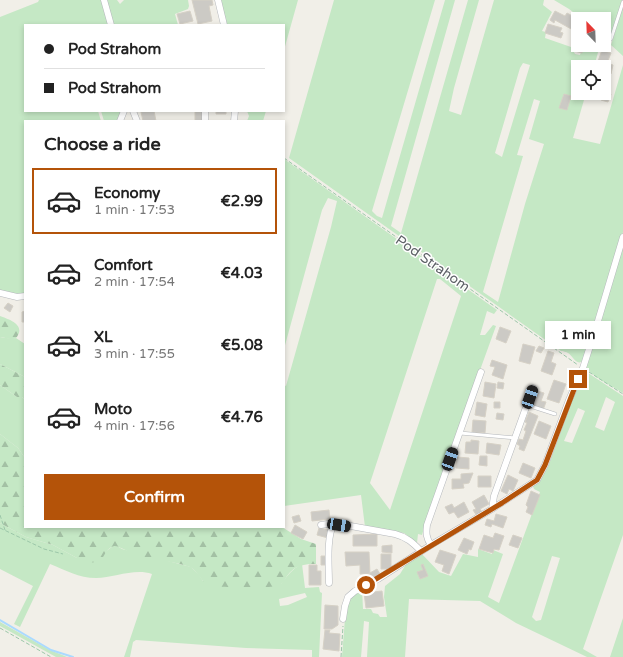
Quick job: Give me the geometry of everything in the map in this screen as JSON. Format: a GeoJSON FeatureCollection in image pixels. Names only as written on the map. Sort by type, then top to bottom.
{"type":"FeatureCollection","features":[{"type":"Feature","properties":{"kind":"street"},"geometry":{"type":"LineString","coordinates":[[104,0],[111,24]]}},
{"type":"Feature","properties":{"kind":"street"},"geometry":{"type":"LineString","coordinates":[[218,0],[224,24]]}},
{"type":"Feature","properties":{"kind":"street"},"geometry":{"type":"LineString","coordinates":[[343,619],[345,606],[348,597],[351,594],[492,509],[537,480],[545,465],[569,400],[583,368],[623,237]]}},
{"type":"Feature","properties":{"kind":"street"},"geometry":{"type":"LineString","coordinates":[[0,293],[17,297],[24,296]]}},
{"type":"Feature","properties":{"kind":"street"},"geometry":{"type":"LineString","coordinates":[[431,545],[427,539],[427,525],[481,372]]}},
{"type":"Feature","properties":{"kind":"street"},"geometry":{"type":"LineString","coordinates":[[492,509],[494,496],[533,388]]}},
{"type":"Feature","properties":{"kind":"street"},"geometry":{"type":"LineString","coordinates":[[321,525],[334,523],[404,536],[421,551]]}},
{"type":"Feature","properties":{"kind":"street"},"geometry":{"type":"LineString","coordinates":[[329,583],[330,538],[331,529],[334,523]]}},
{"type":"Feature","properties":{"kind":"lane"},"geometry":{"type":"LineString","coordinates":[[611,39],[623,2]]}},
{"type":"Feature","properties":{"kind":"lane"},"geometry":{"type":"LineString","coordinates":[[527,405],[555,414]]}},
{"type":"Feature","properties":{"kind":"lane"},"geometry":{"type":"LineString","coordinates":[[460,433],[515,438]]}},
{"type":"Feature","properties":{"kind":"path","name":"Pod Strahom"},"geometry":{"type":"LineString","coordinates":[[285,159],[583,368],[623,394]]}},
{"type":"Feature","properties":{"kind":"path"},"geometry":{"type":"LineString","coordinates":[[0,515],[5,531]]}},
{"type":"Feature","properties":{"kind":"path"},"geometry":{"type":"LineString","coordinates":[[0,528],[44,548],[63,554]]}},
{"type":"Feature","properties":{"kind":"path"},"geometry":{"type":"LineString","coordinates":[[341,657],[343,619]]}},
{"type":"Feature","properties":{"kind":"path"},"geometry":{"type":"LineString","coordinates":[[0,628],[51,657]]}},
{"type":"Feature","properties":{"kind":"green space"},"geometry":{"type":"Polygon","coordinates":[[[39,0],[101,0],[108,24],[24,24],[24,112],[98,112],[101,120],[24,120],[24,294],[19,295],[0,292],[0,17],[38,2],[39,0]]]}},
{"type":"Feature","properties":{"kind":"green space"},"geometry":{"type":"Polygon","coordinates":[[[106,0],[117,0],[120,4],[124,0],[188,0],[188,9],[175,14],[178,24],[113,24],[106,0]]]}},
{"type":"Feature","properties":{"kind":"green space"},"geometry":{"type":"Polygon","coordinates":[[[219,0],[298,0],[285,46],[285,24],[225,24],[219,0]]]}},
{"type":"Feature","properties":{"kind":"green space"},"geometry":{"type":"Polygon","coordinates":[[[334,0],[435,0],[372,211],[377,216],[382,218],[445,0],[455,0],[391,226],[401,233],[468,0],[479,0],[449,111],[461,115],[494,0],[544,0],[543,5],[552,12],[542,31],[546,32],[545,38],[571,47],[571,52],[574,52],[575,54],[580,55],[581,52],[598,52],[596,60],[571,60],[571,100],[584,100],[573,138],[600,144],[623,65],[623,232],[583,361],[578,362],[570,354],[561,351],[289,158],[334,0]],[[523,63],[520,68],[495,153],[502,157],[530,65],[523,63]],[[534,99],[517,155],[523,156],[483,292],[498,302],[525,204],[544,144],[529,139],[540,101],[534,99]]]}},
{"type":"Feature","properties":{"kind":"green space"},"geometry":{"type":"Polygon","coordinates":[[[554,0],[622,0],[611,37],[611,12],[573,12],[554,0]]]}},
{"type":"Feature","properties":{"kind":"green space"},"geometry":{"type":"Polygon","coordinates":[[[623,7],[623,56],[611,45],[623,7]]]}},
{"type":"Feature","properties":{"kind":"green space"},"geometry":{"type":"Polygon","coordinates":[[[101,112],[122,112],[118,120],[104,120],[101,112]]]}},
{"type":"Feature","properties":{"kind":"green space"},"geometry":{"type":"Polygon","coordinates":[[[247,112],[266,112],[263,120],[247,120],[249,116],[247,112]]]}},
{"type":"Feature","properties":{"kind":"green space"},"geometry":{"type":"Polygon","coordinates":[[[285,160],[497,310],[494,314],[487,311],[480,335],[485,335],[493,325],[496,326],[430,508],[422,535],[418,534],[417,543],[404,533],[365,527],[361,495],[285,506],[285,386],[331,227],[337,201],[328,198],[322,210],[285,345],[285,160]],[[437,279],[370,483],[390,510],[461,296],[440,279],[437,279]]]}},
{"type":"Feature","properties":{"kind":"green space"},"geometry":{"type":"Polygon","coordinates":[[[623,246],[623,393],[596,377],[585,366],[592,350],[623,246]]]}},
{"type":"Feature","properties":{"kind":"green space"},"geometry":{"type":"Polygon","coordinates":[[[0,316],[11,320],[17,325],[19,331],[16,338],[10,339],[0,337],[0,316]]]}},
{"type":"Feature","properties":{"kind":"green space"},"geometry":{"type":"Polygon","coordinates":[[[0,337],[16,338],[24,343],[24,376],[0,364],[0,337]]]}},
{"type":"Feature","properties":{"kind":"green space"},"geometry":{"type":"Polygon","coordinates":[[[0,364],[24,376],[24,399],[22,397],[17,397],[0,385],[0,364]]]}},
{"type":"Feature","properties":{"kind":"green space"},"geometry":{"type":"Polygon","coordinates":[[[583,371],[623,396],[623,535],[583,649],[597,657],[587,657],[516,623],[480,601],[409,599],[405,657],[367,657],[369,622],[364,621],[361,657],[342,657],[345,618],[350,597],[362,589],[363,609],[371,609],[373,613],[378,614],[380,617],[387,617],[384,597],[385,586],[400,574],[408,561],[421,553],[439,572],[451,576],[463,554],[478,557],[478,549],[492,554],[493,550],[503,554],[488,597],[499,603],[540,492],[534,489],[533,486],[541,478],[548,467],[583,371]],[[606,397],[595,427],[604,431],[615,402],[606,397]],[[578,408],[564,441],[572,443],[585,411],[578,408]],[[552,556],[532,617],[536,621],[541,620],[560,558],[552,556]]]}},
{"type":"Feature","properties":{"kind":"green space"},"geometry":{"type":"Polygon","coordinates":[[[0,385],[17,397],[22,397],[24,399],[24,457],[18,448],[0,434],[0,385]]]}},
{"type":"Feature","properties":{"kind":"green space"},"geometry":{"type":"Polygon","coordinates":[[[0,434],[18,448],[24,457],[24,528],[284,528],[301,539],[316,544],[316,564],[304,565],[293,569],[280,585],[245,588],[215,586],[204,582],[190,567],[136,555],[116,546],[108,550],[102,559],[96,562],[88,563],[53,545],[26,537],[0,523],[0,434]]]}},
{"type":"Feature","properties":{"kind":"green space"},"geometry":{"type":"Polygon","coordinates":[[[0,523],[26,537],[53,545],[77,558],[105,552],[113,546],[117,546],[122,549],[191,567],[203,581],[281,584],[293,570],[302,564],[305,588],[319,587],[320,592],[322,593],[319,657],[312,657],[312,650],[246,648],[136,640],[133,642],[130,657],[124,657],[152,574],[138,572],[103,578],[90,578],[72,573],[50,564],[20,627],[14,624],[33,586],[0,569],[0,523]],[[305,593],[279,599],[280,606],[288,605],[307,597],[305,593]]]}},
{"type":"Feature","properties":{"kind":"green space"},"geometry":{"type":"Polygon","coordinates":[[[623,618],[623,657],[610,657],[623,618]]]}},
{"type":"Feature","properties":{"kind":"green space"},"geometry":{"type":"Polygon","coordinates":[[[0,622],[50,650],[67,657],[56,657],[0,626],[0,622]]]}},
{"type":"Feature","properties":{"kind":"building"},"geometry":{"type":"Polygon","coordinates":[[[192,0],[212,0],[213,5],[209,6],[212,21],[198,24],[192,0]]]}},
{"type":"Feature","properties":{"kind":"building"},"geometry":{"type":"Polygon","coordinates":[[[190,11],[193,21],[180,24],[177,14],[190,11]]]}},
{"type":"Feature","properties":{"kind":"building"},"geometry":{"type":"Polygon","coordinates":[[[555,11],[565,16],[567,13],[571,15],[571,29],[555,20],[554,23],[550,20],[555,11]]]}},
{"type":"Feature","properties":{"kind":"building"},"geometry":{"type":"Polygon","coordinates":[[[548,24],[562,28],[560,32],[563,33],[561,38],[545,33],[548,24]]]}},
{"type":"Feature","properties":{"kind":"building"},"geometry":{"type":"Polygon","coordinates":[[[601,52],[611,53],[608,60],[598,60],[601,52]]]}},
{"type":"Feature","properties":{"kind":"building"},"geometry":{"type":"Polygon","coordinates":[[[564,94],[571,96],[567,110],[559,108],[564,94]]]}},
{"type":"Feature","properties":{"kind":"building"},"geometry":{"type":"Polygon","coordinates":[[[141,112],[154,112],[156,120],[143,120],[141,112]]]}},
{"type":"Feature","properties":{"kind":"building"},"geometry":{"type":"Polygon","coordinates":[[[195,112],[202,112],[202,120],[195,120],[195,112]]]}},
{"type":"Feature","properties":{"kind":"building"},"geometry":{"type":"Polygon","coordinates":[[[216,112],[226,112],[226,114],[216,114],[216,112]]]}},
{"type":"Feature","properties":{"kind":"building"},"geometry":{"type":"Polygon","coordinates":[[[8,303],[13,306],[10,312],[4,308],[8,303]]]}},
{"type":"Feature","properties":{"kind":"building"},"geometry":{"type":"Polygon","coordinates":[[[24,311],[24,322],[22,322],[22,312],[24,311]]]}},
{"type":"Feature","properties":{"kind":"building"},"geometry":{"type":"Polygon","coordinates":[[[500,327],[511,331],[506,343],[496,339],[500,327]]]}},
{"type":"Feature","properties":{"kind":"building"},"geometry":{"type":"Polygon","coordinates":[[[523,344],[535,347],[530,364],[519,361],[523,344]]]}},
{"type":"Feature","properties":{"kind":"building"},"geometry":{"type":"Polygon","coordinates":[[[539,346],[544,348],[541,353],[536,351],[539,346]]]}},
{"type":"Feature","properties":{"kind":"building"},"geometry":{"type":"Polygon","coordinates":[[[548,351],[554,353],[551,362],[556,364],[552,375],[541,371],[548,351]]]}},
{"type":"Feature","properties":{"kind":"building"},"geometry":{"type":"Polygon","coordinates":[[[492,360],[507,365],[503,379],[492,375],[495,367],[490,366],[492,360]]]}},
{"type":"Feature","properties":{"kind":"building"},"geometry":{"type":"Polygon","coordinates":[[[554,380],[566,384],[559,403],[547,399],[554,380]]]}},
{"type":"Feature","properties":{"kind":"building"},"geometry":{"type":"Polygon","coordinates":[[[485,382],[496,384],[494,398],[483,396],[485,382]]]}},
{"type":"Feature","properties":{"kind":"building"},"geometry":{"type":"Polygon","coordinates":[[[498,382],[504,383],[503,389],[497,388],[498,382]]]}},
{"type":"Feature","properties":{"kind":"building"},"geometry":{"type":"Polygon","coordinates":[[[534,390],[544,393],[541,401],[546,402],[543,410],[528,405],[534,390]]]}},
{"type":"Feature","properties":{"kind":"building"},"geometry":{"type":"Polygon","coordinates":[[[477,402],[487,404],[485,417],[475,415],[477,402]]]}},
{"type":"Feature","properties":{"kind":"building"},"geometry":{"type":"Polygon","coordinates":[[[494,402],[500,402],[500,408],[494,408],[494,402]]]}},
{"type":"Feature","properties":{"kind":"building"},"geometry":{"type":"Polygon","coordinates":[[[529,412],[538,416],[524,451],[519,449],[520,446],[517,444],[519,439],[523,440],[526,431],[524,430],[527,423],[525,422],[529,412]]]}},
{"type":"Feature","properties":{"kind":"building"},"geometry":{"type":"Polygon","coordinates":[[[497,413],[504,414],[503,420],[496,419],[497,413]]]}},
{"type":"Feature","properties":{"kind":"building"},"geometry":{"type":"Polygon","coordinates":[[[473,420],[486,421],[485,433],[472,432],[473,420]]]}},
{"type":"Feature","properties":{"kind":"building"},"geometry":{"type":"Polygon","coordinates":[[[539,421],[551,426],[546,439],[534,434],[539,421]]]}},
{"type":"Feature","properties":{"kind":"building"},"geometry":{"type":"Polygon","coordinates":[[[471,440],[479,441],[478,454],[465,453],[466,442],[471,442],[471,440]]]}},
{"type":"Feature","properties":{"kind":"building"},"geometry":{"type":"Polygon","coordinates":[[[487,443],[501,445],[499,455],[486,453],[487,443]]]}},
{"type":"Feature","properties":{"kind":"building"},"geometry":{"type":"Polygon","coordinates":[[[480,456],[487,456],[487,466],[479,465],[480,456]]]}},
{"type":"Feature","properties":{"kind":"building"},"geometry":{"type":"Polygon","coordinates":[[[457,457],[469,458],[469,469],[456,468],[457,457]]]}},
{"type":"Feature","properties":{"kind":"building"},"geometry":{"type":"Polygon","coordinates":[[[523,463],[535,468],[531,478],[519,473],[523,463]]]}},
{"type":"Feature","properties":{"kind":"building"},"geometry":{"type":"Polygon","coordinates":[[[473,473],[469,483],[463,484],[464,488],[452,489],[452,479],[461,479],[461,474],[473,473]]]}},
{"type":"Feature","properties":{"kind":"building"},"geometry":{"type":"Polygon","coordinates":[[[508,475],[518,480],[513,491],[509,489],[507,494],[501,491],[508,475]]]}},
{"type":"Feature","properties":{"kind":"building"},"geometry":{"type":"Polygon","coordinates":[[[478,476],[491,476],[491,487],[478,487],[478,476]]]}},
{"type":"Feature","properties":{"kind":"building"},"geometry":{"type":"Polygon","coordinates":[[[531,491],[540,495],[532,515],[526,512],[528,507],[526,505],[531,491]]]}},
{"type":"Feature","properties":{"kind":"building"},"geometry":{"type":"Polygon","coordinates":[[[484,495],[489,504],[480,509],[482,512],[477,516],[473,510],[476,509],[472,502],[484,495]]]}},
{"type":"Feature","properties":{"kind":"building"},"geometry":{"type":"Polygon","coordinates":[[[464,502],[469,512],[458,518],[454,512],[449,514],[445,507],[452,504],[454,508],[464,502]]]}},
{"type":"Feature","properties":{"kind":"building"},"geometry":{"type":"Polygon","coordinates":[[[329,510],[330,519],[312,521],[311,512],[329,510]]]}},
{"type":"Feature","properties":{"kind":"building"},"geometry":{"type":"Polygon","coordinates":[[[496,514],[507,517],[503,528],[492,524],[491,527],[485,525],[487,519],[494,521],[496,514]]]}},
{"type":"Feature","properties":{"kind":"building"},"geometry":{"type":"Polygon","coordinates":[[[299,515],[301,521],[294,523],[292,517],[299,515]]]}},
{"type":"Feature","properties":{"kind":"building"},"geometry":{"type":"Polygon","coordinates":[[[295,525],[307,532],[303,539],[291,533],[295,525]]]}},
{"type":"Feature","properties":{"kind":"building"},"geometry":{"type":"Polygon","coordinates":[[[319,528],[329,530],[328,538],[317,535],[319,528]]]}},
{"type":"Feature","properties":{"kind":"building"},"geometry":{"type":"Polygon","coordinates":[[[495,533],[504,536],[499,550],[494,549],[493,553],[479,549],[484,535],[493,538],[495,533]]]}},
{"type":"Feature","properties":{"kind":"building"},"geometry":{"type":"Polygon","coordinates":[[[377,534],[377,546],[353,546],[353,535],[377,534]]]}},
{"type":"Feature","properties":{"kind":"building"},"geometry":{"type":"Polygon","coordinates":[[[513,535],[522,538],[518,548],[509,545],[513,535]]]}},
{"type":"Feature","properties":{"kind":"building"},"geometry":{"type":"Polygon","coordinates":[[[464,538],[474,542],[471,550],[469,549],[467,554],[458,550],[464,538]]]}},
{"type":"Feature","properties":{"kind":"building"},"geometry":{"type":"Polygon","coordinates":[[[392,545],[392,553],[382,552],[382,546],[392,545]]]}},
{"type":"Feature","properties":{"kind":"building"},"geometry":{"type":"Polygon","coordinates":[[[440,550],[456,555],[449,574],[442,571],[444,565],[435,562],[440,550]]]}},
{"type":"Feature","properties":{"kind":"building"},"geometry":{"type":"Polygon","coordinates":[[[345,552],[369,552],[370,574],[360,574],[360,565],[346,566],[345,552]]]}},
{"type":"Feature","properties":{"kind":"building"},"geometry":{"type":"Polygon","coordinates":[[[381,554],[391,554],[391,569],[381,569],[381,554]]]}},
{"type":"Feature","properties":{"kind":"building"},"geometry":{"type":"Polygon","coordinates":[[[321,556],[327,556],[327,565],[321,565],[321,556]]]}},
{"type":"Feature","properties":{"kind":"building"},"geometry":{"type":"Polygon","coordinates":[[[423,564],[428,576],[420,579],[417,572],[423,570],[421,565],[423,564]]]}},
{"type":"Feature","properties":{"kind":"building"},"geometry":{"type":"Polygon","coordinates":[[[309,565],[317,565],[317,571],[321,571],[321,585],[309,585],[309,565]]]}},
{"type":"Feature","properties":{"kind":"building"},"geometry":{"type":"Polygon","coordinates":[[[377,569],[380,574],[372,579],[368,574],[377,569]]]}},
{"type":"Feature","properties":{"kind":"building"},"geometry":{"type":"Polygon","coordinates":[[[382,591],[384,606],[366,608],[364,593],[382,591]]]}},
{"type":"Feature","properties":{"kind":"building"},"geometry":{"type":"Polygon","coordinates":[[[325,605],[338,606],[338,625],[332,629],[324,629],[325,605]]]}},
{"type":"Feature","properties":{"kind":"building"},"geometry":{"type":"Polygon","coordinates":[[[325,630],[330,630],[329,633],[340,634],[339,651],[323,649],[325,630]]]}},
{"type":"Feature","properties":{"kind":"waterway"},"geometry":{"type":"LineString","coordinates":[[0,620],[51,650],[73,657]]}},
{"type":"Feature","properties":{"kind":"route"},"geometry":{"type":"LineString","coordinates":[[366,585],[522,491],[537,480],[555,441],[578,379]]}}]}
